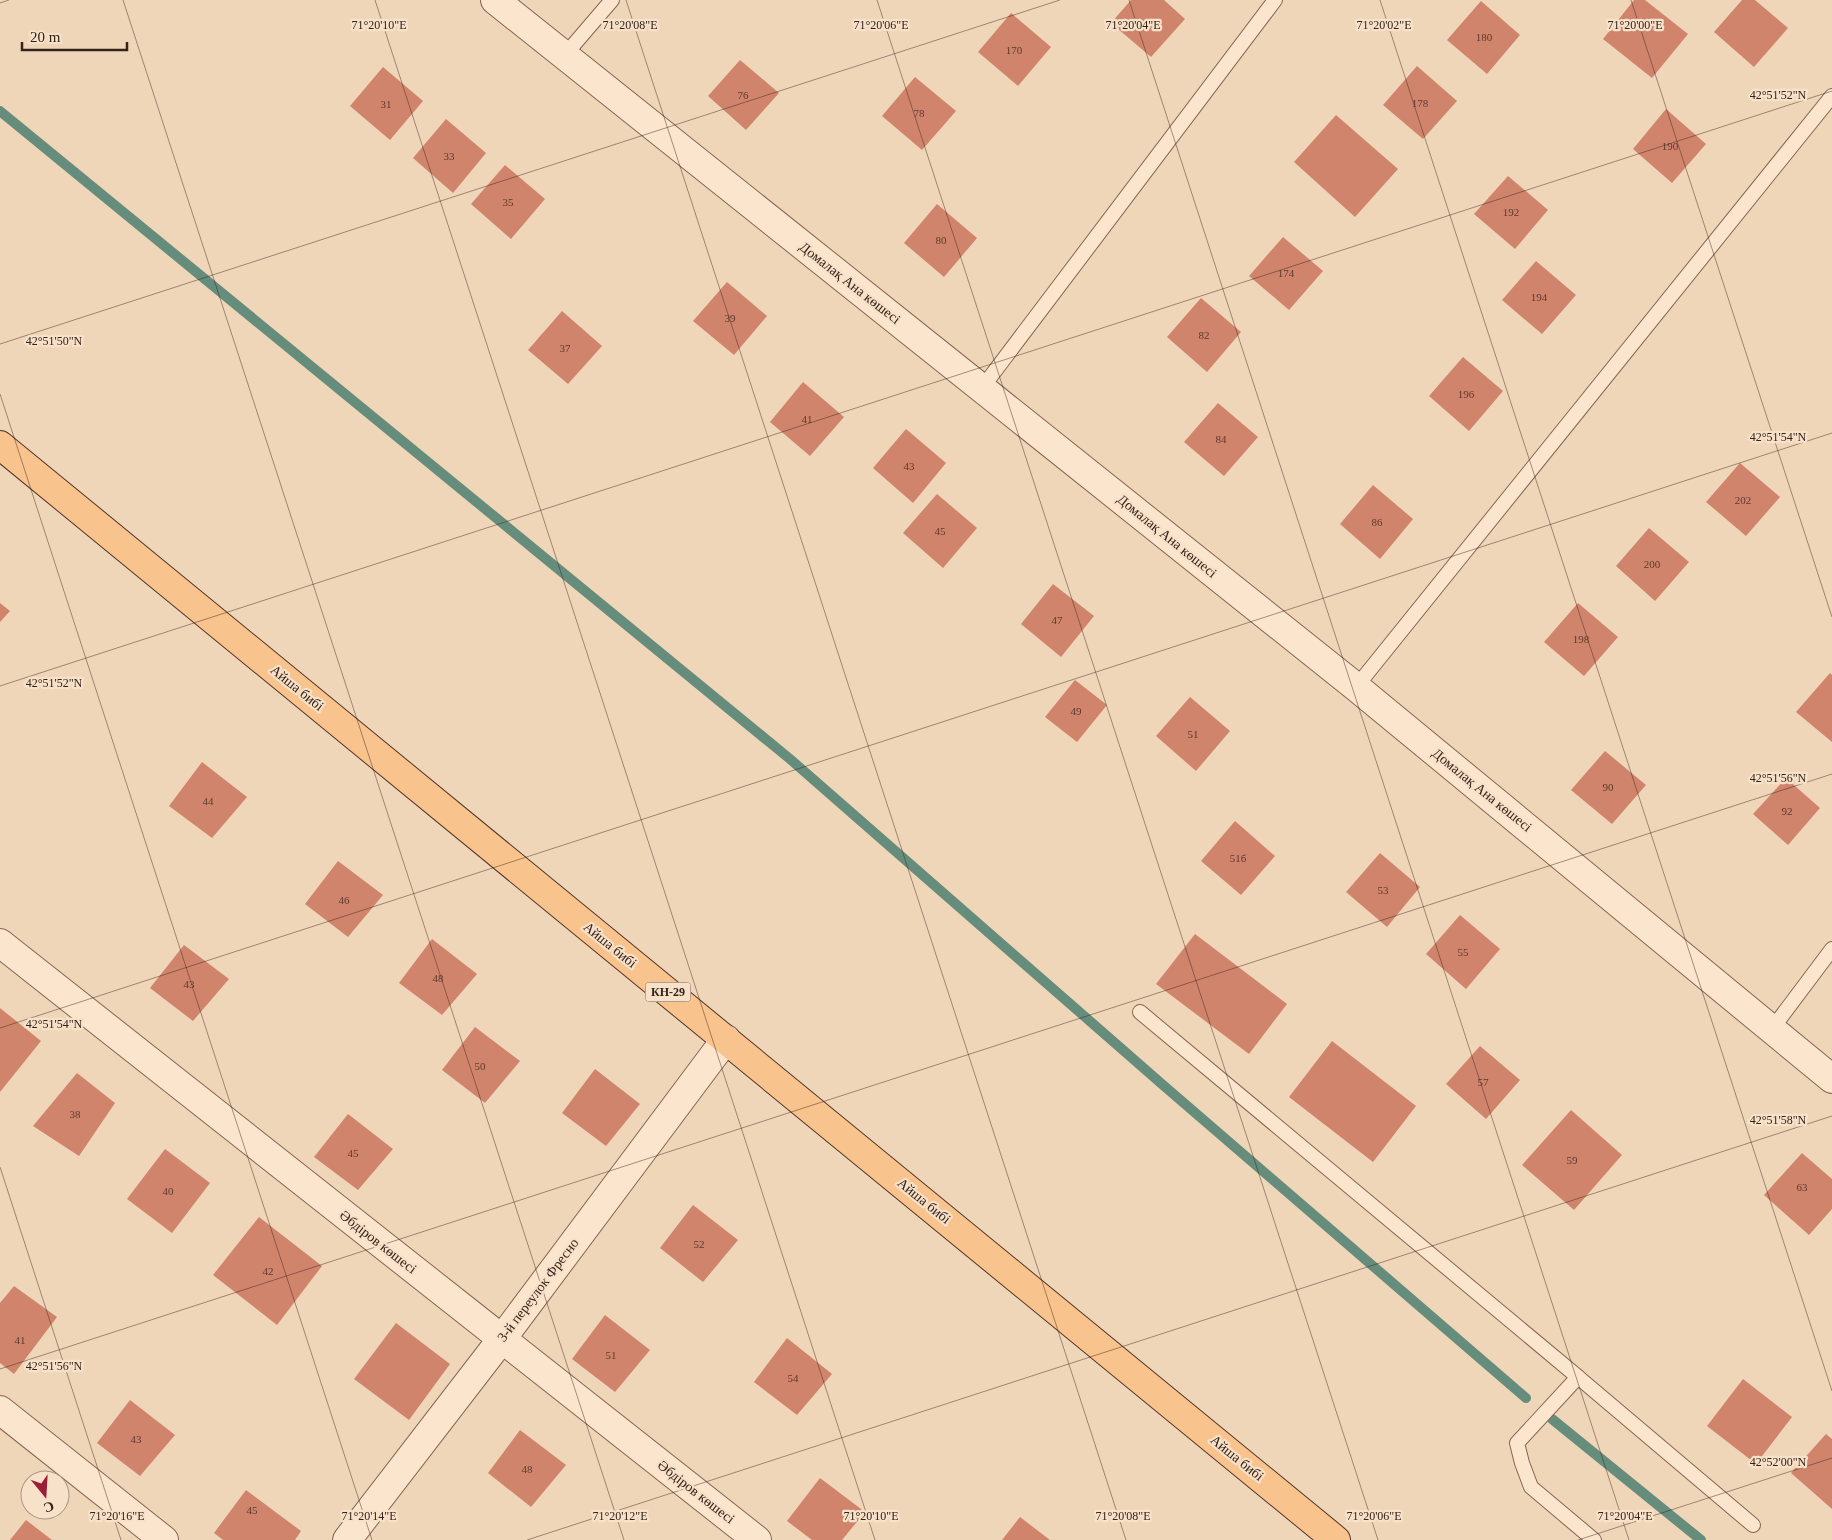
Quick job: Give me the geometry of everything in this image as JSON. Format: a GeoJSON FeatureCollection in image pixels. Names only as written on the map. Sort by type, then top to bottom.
{"type":"FeatureCollection","features":[{"type":"Feature","properties":{"kind":"main road","name":"Айша бибі"},"geometry":{"type":"LineString","coordinates":[[0,445],[1336,1540]]}},
{"type":"Feature","properties":{"kind":"street","name":"Домалақ Ана көшесі"},"geometry":{"type":"LineString","coordinates":[[495,0],[1356,687],[1832,1079]]}},
{"type":"Feature","properties":{"kind":"street","name":"Әбдіров көшесі"},"geometry":{"type":"LineString","coordinates":[[0,943],[757,1540]]}},
{"type":"Feature","properties":{"kind":"street","name":"3-й переулок Фресно"},"geometry":{"type":"LineString","coordinates":[[348,1540],[501,1340],[726,1039]]}},
{"type":"Feature","properties":{"kind":"street"},"geometry":{"type":"LineString","coordinates":[[0,1410],[164,1540]]}},
{"type":"Feature","properties":{"kind":"lane"},"geometry":{"type":"LineString","coordinates":[[564,56],[612,0]]}},
{"type":"Feature","properties":{"kind":"lane"},"geometry":{"type":"LineString","coordinates":[[982,388],[1275,0]]}},
{"type":"Feature","properties":{"kind":"lane"},"geometry":{"type":"LineString","coordinates":[[1356,687],[1832,96]]}},
{"type":"Feature","properties":{"kind":"lane"},"geometry":{"type":"LineString","coordinates":[[1772,1029],[1832,949]]}},
{"type":"Feature","properties":{"kind":"lane"},"geometry":{"type":"LineString","coordinates":[[1140,1012],[1753,1525]]}},
{"type":"Feature","properties":{"kind":"lane"},"geometry":{"type":"LineString","coordinates":[[1578,1377],[1517,1443],[1531,1487],[1594,1540]]}},
{"type":"Feature","properties":{"kind":"building"},"geometry":{"type":"Polygon","coordinates":[[[1131,0],[1164,0],[1185,19],[1151,57],[1111,23],[1131,0]]]}},
{"type":"Feature","properties":{"kind":"building"},"geometry":{"type":"Polygon","coordinates":[[[1634,0],[1645,0],[1688,34],[1652,78],[1603,39],[1634,0]]]}},
{"type":"Feature","properties":{"kind":"building"},"geometry":{"type":"Polygon","coordinates":[[[1742,0],[1755,0],[1788,28],[1754,67],[1714,32],[1742,0]]]}},
{"type":"Feature","properties":{"kind":"building"},"geometry":{"type":"Polygon","coordinates":[[[1481,1],[1520,35],[1487,74],[1447,40],[1481,1]]]}},
{"type":"Feature","properties":{"kind":"building"},"geometry":{"type":"Polygon","coordinates":[[[1011,13],[1051,47],[1018,86],[978,52],[1011,13]]]}},
{"type":"Feature","properties":{"kind":"building"},"geometry":{"type":"Polygon","coordinates":[[[740,60],[779,93],[746,130],[708,96],[740,60]]]}},
{"type":"Feature","properties":{"kind":"building"},"geometry":{"type":"Polygon","coordinates":[[[1417,66],[1457,101],[1423,139],[1383,105],[1417,66]]]}},
{"type":"Feature","properties":{"kind":"building"},"geometry":{"type":"Polygon","coordinates":[[[383,67],[423,101],[390,140],[350,106],[383,67]]]}},
{"type":"Feature","properties":{"kind":"building"},"geometry":{"type":"Polygon","coordinates":[[[915,77],[956,111],[922,150],[882,116],[915,77]]]}},
{"type":"Feature","properties":{"kind":"building"},"geometry":{"type":"Polygon","coordinates":[[[1666,109],[1706,144],[1672,183],[1633,149],[1666,109]]]}},
{"type":"Feature","properties":{"kind":"building"},"geometry":{"type":"Polygon","coordinates":[[[1336,115],[1398,169],[1355,217],[1294,162],[1336,115]]]}},
{"type":"Feature","properties":{"kind":"building"},"geometry":{"type":"Polygon","coordinates":[[[446,119],[486,153],[453,193],[413,158],[446,119]]]}},
{"type":"Feature","properties":{"kind":"building"},"geometry":{"type":"Polygon","coordinates":[[[505,165],[545,199],[511,239],[471,204],[505,165]]]}},
{"type":"Feature","properties":{"kind":"building"},"geometry":{"type":"Polygon","coordinates":[[[1508,176],[1548,210],[1515,249],[1474,214],[1508,176]]]}},
{"type":"Feature","properties":{"kind":"building"},"geometry":{"type":"Polygon","coordinates":[[[937,204],[977,238],[944,277],[904,243],[937,204]]]}},
{"type":"Feature","properties":{"kind":"building"},"geometry":{"type":"Polygon","coordinates":[[[1283,237],[1323,271],[1289,310],[1249,276],[1283,237]]]}},
{"type":"Feature","properties":{"kind":"building"},"geometry":{"type":"Polygon","coordinates":[[[1536,261],[1576,295],[1542,334],[1502,300],[1536,261]]]}},
{"type":"Feature","properties":{"kind":"building"},"geometry":{"type":"Polygon","coordinates":[[[727,282],[767,316],[734,355],[693,321],[727,282]]]}},
{"type":"Feature","properties":{"kind":"building"},"geometry":{"type":"Polygon","coordinates":[[[1201,298],[1241,332],[1207,372],[1167,337],[1201,298]]]}},
{"type":"Feature","properties":{"kind":"building"},"geometry":{"type":"Polygon","coordinates":[[[562,311],[602,346],[568,384],[528,350],[562,311]]]}},
{"type":"Feature","properties":{"kind":"building"},"geometry":{"type":"Polygon","coordinates":[[[1463,357],[1503,391],[1469,431],[1429,396],[1463,357]]]}},
{"type":"Feature","properties":{"kind":"building"},"geometry":{"type":"Polygon","coordinates":[[[803,382],[844,417],[810,456],[770,422],[803,382]]]}},
{"type":"Feature","properties":{"kind":"building"},"geometry":{"type":"Polygon","coordinates":[[[1218,403],[1258,437],[1224,476],[1184,442],[1218,403]]]}},
{"type":"Feature","properties":{"kind":"building"},"geometry":{"type":"Polygon","coordinates":[[[906,429],[946,463],[913,503],[873,468],[906,429]]]}},
{"type":"Feature","properties":{"kind":"building"},"geometry":{"type":"Polygon","coordinates":[[[1740,463],[1780,497],[1746,536],[1706,502],[1740,463]]]}},
{"type":"Feature","properties":{"kind":"building"},"geometry":{"type":"Polygon","coordinates":[[[1373,485],[1413,519],[1380,559],[1340,524],[1373,485]]]}},
{"type":"Feature","properties":{"kind":"building"},"geometry":{"type":"Polygon","coordinates":[[[937,494],[977,528],[943,568],[903,533],[937,494]]]}},
{"type":"Feature","properties":{"kind":"building"},"geometry":{"type":"Polygon","coordinates":[[[1649,528],[1689,562],[1655,601],[1616,566],[1649,528]]]}},
{"type":"Feature","properties":{"kind":"building"},"geometry":{"type":"Polygon","coordinates":[[[1053,584],[1094,616],[1061,657],[1021,624],[1053,584]]]}},
{"type":"Feature","properties":{"kind":"building"},"geometry":{"type":"Polygon","coordinates":[[[0,603],[10,611],[0,622],[0,603]]]}},
{"type":"Feature","properties":{"kind":"building"},"geometry":{"type":"Polygon","coordinates":[[[1578,603],[1618,637],[1584,676],[1544,642],[1578,603]]]}},
{"type":"Feature","properties":{"kind":"building"},"geometry":{"type":"Polygon","coordinates":[[[1830,673],[1832,675],[1832,742],[1796,712],[1830,673]]]}},
{"type":"Feature","properties":{"kind":"building"},"geometry":{"type":"Polygon","coordinates":[[[1075,680],[1107,705],[1077,742],[1045,717],[1075,680]]]}},
{"type":"Feature","properties":{"kind":"building"},"geometry":{"type":"Polygon","coordinates":[[[1190,697],[1230,731],[1196,771],[1156,736],[1190,697]]]}},
{"type":"Feature","properties":{"kind":"building"},"geometry":{"type":"Polygon","coordinates":[[[1605,751],[1646,785],[1612,824],[1571,790],[1605,751]]]}},
{"type":"Feature","properties":{"kind":"building"},"geometry":{"type":"Polygon","coordinates":[[[202,762],[247,797],[212,838],[169,806],[202,762]]]}},
{"type":"Feature","properties":{"kind":"building"},"geometry":{"type":"Polygon","coordinates":[[[1786,778],[1820,808],[1788,845],[1753,814],[1786,778]]]}},
{"type":"Feature","properties":{"kind":"building"},"geometry":{"type":"Polygon","coordinates":[[[1235,821],[1275,856],[1241,895],[1201,861],[1235,821]]]}},
{"type":"Feature","properties":{"kind":"building"},"geometry":{"type":"Polygon","coordinates":[[[1380,853],[1420,887],[1387,927],[1346,892],[1380,853]]]}},
{"type":"Feature","properties":{"kind":"building"},"geometry":{"type":"Polygon","coordinates":[[[338,861],[383,895],[348,937],[305,904],[338,861]]]}},
{"type":"Feature","properties":{"kind":"building"},"geometry":{"type":"Polygon","coordinates":[[[1460,915],[1500,949],[1466,989],[1426,954],[1460,915]]]}},
{"type":"Feature","properties":{"kind":"building"},"geometry":{"type":"Polygon","coordinates":[[[1195,934],[1287,1004],[1249,1054],[1156,984],[1195,934]]]}},
{"type":"Feature","properties":{"kind":"building"},"geometry":{"type":"Polygon","coordinates":[[[432,939],[477,974],[442,1015],[399,983],[432,939]]]}},
{"type":"Feature","properties":{"kind":"building"},"geometry":{"type":"Polygon","coordinates":[[[184,945],[229,979],[193,1021],[150,988],[184,945]]]}},
{"type":"Feature","properties":{"kind":"building"},"geometry":{"type":"Polygon","coordinates":[[[0,1008],[41,1041],[0,1092],[0,1008]]]}},
{"type":"Feature","properties":{"kind":"building"},"geometry":{"type":"Polygon","coordinates":[[[475,1027],[520,1061],[485,1103],[442,1070],[475,1027]]]}},
{"type":"Feature","properties":{"kind":"building"},"geometry":{"type":"Polygon","coordinates":[[[1332,1041],[1416,1106],[1373,1162],[1289,1097],[1332,1041]]]}},
{"type":"Feature","properties":{"kind":"building"},"geometry":{"type":"Polygon","coordinates":[[[1480,1046],[1520,1080],[1486,1119],[1446,1084],[1480,1046]]]}},
{"type":"Feature","properties":{"kind":"building"},"geometry":{"type":"Polygon","coordinates":[[[595,1069],[640,1104],[606,1146],[562,1113],[595,1069]]]}},
{"type":"Feature","properties":{"kind":"building"},"geometry":{"type":"Polygon","coordinates":[[[77,1073],[115,1103],[79,1156],[33,1126],[77,1073]]]}},
{"type":"Feature","properties":{"kind":"building"},"geometry":{"type":"Polygon","coordinates":[[[1571,1110],[1622,1155],[1574,1210],[1522,1165],[1571,1110]]]}},
{"type":"Feature","properties":{"kind":"building"},"geometry":{"type":"Polygon","coordinates":[[[348,1114],[393,1149],[358,1190],[314,1157],[348,1114]]]}},
{"type":"Feature","properties":{"kind":"building"},"geometry":{"type":"Polygon","coordinates":[[[165,1149],[210,1183],[172,1233],[127,1199],[165,1149]]]}},
{"type":"Feature","properties":{"kind":"building"},"geometry":{"type":"Polygon","coordinates":[[[1802,1153],[1832,1179],[1832,1209],[1809,1235],[1764,1195],[1802,1153]]]}},
{"type":"Feature","properties":{"kind":"building"},"geometry":{"type":"Polygon","coordinates":[[[693,1205],[738,1240],[703,1282],[660,1248],[693,1205]]]}},
{"type":"Feature","properties":{"kind":"building"},"geometry":{"type":"Polygon","coordinates":[[[259,1217],[322,1266],[277,1325],[213,1275],[259,1217]]]}},
{"type":"Feature","properties":{"kind":"building"},"geometry":{"type":"Polygon","coordinates":[[[14,1286],[57,1317],[14,1374],[0,1363],[0,1303],[14,1286]]]}},
{"type":"Feature","properties":{"kind":"building"},"geometry":{"type":"Polygon","coordinates":[[[605,1315],[650,1350],[615,1392],[572,1359],[605,1315]]]}},
{"type":"Feature","properties":{"kind":"building"},"geometry":{"type":"Polygon","coordinates":[[[396,1323],[450,1364],[409,1420],[354,1379],[396,1323]]]}},
{"type":"Feature","properties":{"kind":"building"},"geometry":{"type":"Polygon","coordinates":[[[787,1338],[832,1374],[797,1415],[754,1382],[787,1338]]]}},
{"type":"Feature","properties":{"kind":"building"},"geometry":{"type":"Polygon","coordinates":[[[1743,1379],[1792,1417],[1756,1464],[1707,1426],[1743,1379]]]}},
{"type":"Feature","properties":{"kind":"building"},"geometry":{"type":"Polygon","coordinates":[[[130,1400],[175,1435],[140,1476],[97,1443],[130,1400]]]}},
{"type":"Feature","properties":{"kind":"building"},"geometry":{"type":"Polygon","coordinates":[[[520,1430],[566,1465],[531,1507],[488,1473],[520,1430]]]}},
{"type":"Feature","properties":{"kind":"building"},"geometry":{"type":"Polygon","coordinates":[[[1826,1434],[1832,1439],[1832,1509],[1791,1473],[1826,1434]]]}},
{"type":"Feature","properties":{"kind":"building"},"geometry":{"type":"Polygon","coordinates":[[[820,1478],[865,1512],[842,1540],[812,1540],[787,1521],[820,1478]]]}},
{"type":"Feature","properties":{"kind":"building"},"geometry":{"type":"Polygon","coordinates":[[[246,1490],[301,1531],[295,1540],[223,1540],[214,1533],[246,1490]]]}},
{"type":"Feature","properties":{"kind":"building"},"geometry":{"type":"Polygon","coordinates":[[[1020,1517],[1050,1540],[1002,1540],[1020,1517]]]}},
{"type":"Feature","properties":{"kind":"building"},"geometry":{"type":"Polygon","coordinates":[[[26,1520],[52,1540],[10,1540],[26,1520]]]}},
{"type":"Feature","properties":{"kind":"waterway"},"geometry":{"type":"LineString","coordinates":[[0,111],[790,759],[1163,1085],[1526,1398]]}},
{"type":"Feature","properties":{"kind":"waterway"},"geometry":{"type":"LineString","coordinates":[[1552,1419],[1701,1540]]}}]}
